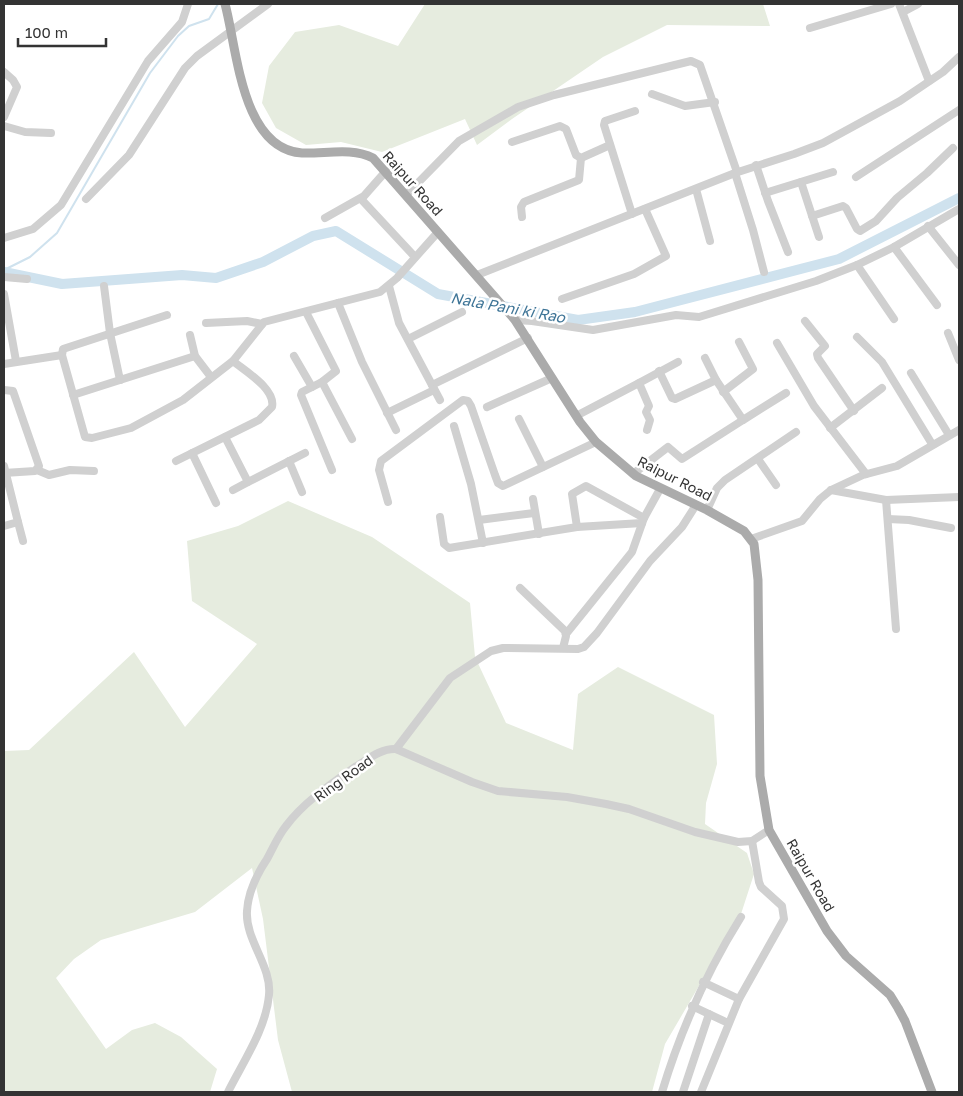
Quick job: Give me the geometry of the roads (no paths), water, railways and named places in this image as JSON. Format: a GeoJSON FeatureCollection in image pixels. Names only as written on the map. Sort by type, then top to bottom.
{"type":"FeatureCollection","features":[{"type":"Feature","properties":{"kind":"main road","name":"Raipur Road"},"geometry":{"type":"LineString","coordinates":[[225,4],[238,70],[248,100],[264,131],[286,149],[301,153],[362,154],[373,158],[514,318],[576,416],[596,442],[633,474],[660,489],[707,510],[744,531],[751,539],[756,552],[758,580],[760,776],[770,830],[827,931],[846,956],[890,995],[906,1021],[932,1092]]}},
{"type":"Feature","properties":{"kind":"street"},"geometry":{"type":"LineString","coordinates":[[4,238],[33,229],[61,205],[148,61],[182,22],[188,4]]}},
{"type":"Feature","properties":{"kind":"street"},"geometry":{"type":"LineString","coordinates":[[86,199],[129,155],[185,68],[231,28],[268,4]]}},
{"type":"Feature","properties":{"kind":"street"},"geometry":{"type":"LineString","coordinates":[[810,28],[891,4]]}},
{"type":"Feature","properties":{"kind":"street"},"geometry":{"type":"LineString","coordinates":[[899,4],[929,81]]}},
{"type":"Feature","properties":{"kind":"street"},"geometry":{"type":"LineString","coordinates":[[903,12],[918,4]]}},
{"type":"Feature","properties":{"kind":"street"},"geometry":{"type":"LineString","coordinates":[[477,275],[756,165],[823,143],[900,101],[959,57]]}},
{"type":"Feature","properties":{"kind":"street"},"geometry":{"type":"LineString","coordinates":[[406,195],[466,135],[518,107],[554,95],[691,60],[700,65],[714,102],[764,272]]}},
{"type":"Feature","properties":{"kind":"street"},"geometry":{"type":"LineString","coordinates":[[4,72],[15,82],[16,90],[4,117]]}},
{"type":"Feature","properties":{"kind":"street"},"geometry":{"type":"LineString","coordinates":[[652,94],[672,103],[685,106],[714,102]]}},
{"type":"Feature","properties":{"kind":"street"},"geometry":{"type":"LineString","coordinates":[[856,177],[925,134],[959,110]]}},
{"type":"Feature","properties":{"kind":"street"},"geometry":{"type":"LineString","coordinates":[[632,214],[604,125],[605,121],[634,111]]}},
{"type":"Feature","properties":{"kind":"street"},"geometry":{"type":"LineString","coordinates":[[4,126],[25,132],[50,133]]}},
{"type":"Feature","properties":{"kind":"street"},"geometry":{"type":"LineString","coordinates":[[512,142],[562,127],[566,129],[576,155],[581,158]]}},
{"type":"Feature","properties":{"kind":"street"},"geometry":{"type":"LineString","coordinates":[[581,158],[610,146]]}},
{"type":"Feature","properties":{"kind":"street"},"geometry":{"type":"LineString","coordinates":[[812,216],[843,206],[846,208],[857,230],[860,231],[876,221],[896,198],[927,174],[953,148]]}},
{"type":"Feature","properties":{"kind":"street"},"geometry":{"type":"LineString","coordinates":[[522,217],[520,207],[524,202],[579,180],[581,158]]}},
{"type":"Feature","properties":{"kind":"street"},"geometry":{"type":"LineString","coordinates":[[756,165],[788,252]]}},
{"type":"Feature","properties":{"kind":"street"},"geometry":{"type":"LineString","coordinates":[[325,218],[361,199],[386,171]]}},
{"type":"Feature","properties":{"kind":"street"},"geometry":{"type":"LineString","coordinates":[[765,193],[833,172]]}},
{"type":"Feature","properties":{"kind":"street"},"geometry":{"type":"LineString","coordinates":[[800,182],[819,237]]}},
{"type":"Feature","properties":{"kind":"street"},"geometry":{"type":"LineString","coordinates":[[696,189],[710,241]]}},
{"type":"Feature","properties":{"kind":"street"},"geometry":{"type":"LineString","coordinates":[[361,199],[412,260]]}},
{"type":"Feature","properties":{"kind":"street"},"geometry":{"type":"LineString","coordinates":[[562,299],[634,274],[666,256],[645,209]]}},
{"type":"Feature","properties":{"kind":"street"},"geometry":{"type":"LineString","coordinates":[[514,318],[593,330],[676,315],[700,317],[816,281],[857,265],[894,247],[959,209]]}},
{"type":"Feature","properties":{"kind":"street"},"geometry":{"type":"LineString","coordinates":[[928,226],[959,265]]}},
{"type":"Feature","properties":{"kind":"street"},"geometry":{"type":"LineString","coordinates":[[206,323],[247,321],[262,324],[338,303],[373,296],[389,286],[438,232]]}},
{"type":"Feature","properties":{"kind":"street"},"geometry":{"type":"LineString","coordinates":[[894,247],[937,305]]}},
{"type":"Feature","properties":{"kind":"street"},"geometry":{"type":"LineString","coordinates":[[857,265],[894,319]]}},
{"type":"Feature","properties":{"kind":"street"},"geometry":{"type":"LineString","coordinates":[[4,278],[27,279]]}},
{"type":"Feature","properties":{"kind":"street"},"geometry":{"type":"LineString","coordinates":[[104,286],[110,333],[120,380]]}},
{"type":"Feature","properties":{"kind":"street"},"geometry":{"type":"LineString","coordinates":[[389,286],[396,316],[440,400]]}},
{"type":"Feature","properties":{"kind":"street"},"geometry":{"type":"LineString","coordinates":[[4,294],[16,361]]}},
{"type":"Feature","properties":{"kind":"street"},"geometry":{"type":"LineString","coordinates":[[338,303],[362,362],[396,430]]}},
{"type":"Feature","properties":{"kind":"street"},"geometry":{"type":"LineString","coordinates":[[306,312],[336,371],[322,382],[302,392],[301,398],[332,470]]}},
{"type":"Feature","properties":{"kind":"street"},"geometry":{"type":"LineString","coordinates":[[408,339],[462,312]]}},
{"type":"Feature","properties":{"kind":"street"},"geometry":{"type":"LineString","coordinates":[[167,315],[63,349],[62,355],[82,434],[87,438],[140,424],[183,400],[233,361],[262,324]]}},
{"type":"Feature","properties":{"kind":"street"},"geometry":{"type":"LineString","coordinates":[[805,322],[825,346],[817,354],[818,358],[854,411]]}},
{"type":"Feature","properties":{"kind":"street"},"geometry":{"type":"LineString","coordinates":[[948,333],[959,360]]}},
{"type":"Feature","properties":{"kind":"street"},"geometry":{"type":"LineString","coordinates":[[190,335],[195,356],[211,378]]}},
{"type":"Feature","properties":{"kind":"street"},"geometry":{"type":"LineString","coordinates":[[857,337],[882,362],[932,444]]}},
{"type":"Feature","properties":{"kind":"street"},"geometry":{"type":"LineString","coordinates":[[387,413],[528,338]]}},
{"type":"Feature","properties":{"kind":"street"},"geometry":{"type":"LineString","coordinates":[[723,392],[753,369],[740,342]]}},
{"type":"Feature","properties":{"kind":"street"},"geometry":{"type":"LineString","coordinates":[[777,343],[800,385],[830,428],[866,474]]}},
{"type":"Feature","properties":{"kind":"street"},"geometry":{"type":"LineString","coordinates":[[4,364],[62,355]]}},
{"type":"Feature","properties":{"kind":"street"},"geometry":{"type":"LineString","coordinates":[[73,395],[195,356]]}},
{"type":"Feature","properties":{"kind":"street"},"geometry":{"type":"LineString","coordinates":[[294,356],[312,387]]}},
{"type":"Feature","properties":{"kind":"street"},"geometry":{"type":"LineString","coordinates":[[705,358],[723,392],[743,420]]}},
{"type":"Feature","properties":{"kind":"street"},"geometry":{"type":"LineString","coordinates":[[176,461],[266,415],[273,404],[266,389],[233,361]]}},
{"type":"Feature","properties":{"kind":"street"},"geometry":{"type":"LineString","coordinates":[[576,416],[678,362]]}},
{"type":"Feature","properties":{"kind":"street"},"geometry":{"type":"LineString","coordinates":[[659,371],[674,399],[716,380]]}},
{"type":"Feature","properties":{"kind":"street"},"geometry":{"type":"LineString","coordinates":[[911,372],[949,435]]}},
{"type":"Feature","properties":{"kind":"street"},"geometry":{"type":"LineString","coordinates":[[487,407],[552,378]]}},
{"type":"Feature","properties":{"kind":"street"},"geometry":{"type":"LineString","coordinates":[[322,382],[352,439]]}},
{"type":"Feature","properties":{"kind":"street"},"geometry":{"type":"LineString","coordinates":[[639,383],[649,406],[646,412],[650,420],[647,430]]}},
{"type":"Feature","properties":{"kind":"street"},"geometry":{"type":"LineString","coordinates":[[830,428],[882,388]]}},
{"type":"Feature","properties":{"kind":"street"},"geometry":{"type":"LineString","coordinates":[[4,390],[13,391],[38,460],[37,470]]}},
{"type":"Feature","properties":{"kind":"street"},"geometry":{"type":"LineString","coordinates":[[633,474],[668,447],[682,459],[786,393]]}},
{"type":"Feature","properties":{"kind":"street"},"geometry":{"type":"LineString","coordinates":[[388,502],[379,470],[381,461],[462,400],[469,402],[474,411],[500,485],[510,485],[596,442]]}},
{"type":"Feature","properties":{"kind":"street"},"geometry":{"type":"LineString","coordinates":[[519,419],[543,468]]}},
{"type":"Feature","properties":{"kind":"street"},"geometry":{"type":"LineString","coordinates":[[454,426],[479,520],[483,543]]}},
{"type":"Feature","properties":{"kind":"street"},"geometry":{"type":"LineString","coordinates":[[751,539],[802,521],[820,499],[831,490],[866,474],[897,466],[959,430]]}},
{"type":"Feature","properties":{"kind":"street"},"geometry":{"type":"LineString","coordinates":[[707,510],[717,488],[796,432]]}},
{"type":"Feature","properties":{"kind":"street"},"geometry":{"type":"LineString","coordinates":[[226,437],[248,482]]}},
{"type":"Feature","properties":{"kind":"street"},"geometry":{"type":"LineString","coordinates":[[192,453],[216,503]]}},
{"type":"Feature","properties":{"kind":"street"},"geometry":{"type":"LineString","coordinates":[[233,490],[305,453]]}},
{"type":"Feature","properties":{"kind":"street"},"geometry":{"type":"LineString","coordinates":[[758,459],[776,485]]}},
{"type":"Feature","properties":{"kind":"street"},"geometry":{"type":"LineString","coordinates":[[289,461],[302,492]]}},
{"type":"Feature","properties":{"kind":"street"},"geometry":{"type":"LineString","coordinates":[[23,541],[4,470],[37,470],[47,475],[70,470],[94,471]]}},
{"type":"Feature","properties":{"kind":"street"},"geometry":{"type":"LineString","coordinates":[[577,526],[572,496],[574,491],[584,486],[592,488],[643,520]]}},
{"type":"Feature","properties":{"kind":"street"},"geometry":{"type":"LineString","coordinates":[[563,648],[566,634],[630,556],[643,520],[660,489]]}},
{"type":"Feature","properties":{"kind":"street"},"geometry":{"type":"LineString","coordinates":[[831,490],[886,500],[959,497]]}},
{"type":"Feature","properties":{"kind":"street"},"geometry":{"type":"LineString","coordinates":[[533,499],[539,534]]}},
{"type":"Feature","properties":{"kind":"street"},"geometry":{"type":"LineString","coordinates":[[886,500],[896,629]]}},
{"type":"Feature","properties":{"kind":"street"},"geometry":{"type":"LineString","coordinates":[[696,505],[682,527],[650,561],[589,642],[582,648],[499,648],[491,651],[450,678],[396,749],[472,782],[498,791],[567,797],[606,804],[629,809],[710,836],[738,842],[752,841],[770,830]]}},
{"type":"Feature","properties":{"kind":"street"},"geometry":{"type":"LineString","coordinates":[[479,520],[534,513]]}},
{"type":"Feature","properties":{"kind":"street"},"geometry":{"type":"LineString","coordinates":[[440,516],[446,547],[483,543],[577,526],[643,520]]}},
{"type":"Feature","properties":{"kind":"street"},"geometry":{"type":"LineString","coordinates":[[888,519],[924,522],[951,528]]}},
{"type":"Feature","properties":{"kind":"street"},"geometry":{"type":"LineString","coordinates":[[4,526],[18,522]]}},
{"type":"Feature","properties":{"kind":"street"},"geometry":{"type":"LineString","coordinates":[[520,588],[566,634]]}},
{"type":"Feature","properties":{"kind":"street","name":"Ring Road"},"geometry":{"type":"LineString","coordinates":[[228,1092],[264,1020],[270,993],[266,974],[246,913],[248,899],[260,870],[287,824],[322,790],[372,756],[396,749]]}},
{"type":"Feature","properties":{"kind":"street"},"geometry":{"type":"LineString","coordinates":[[700,1092],[728,1023],[785,914],[782,906],[765,891],[759,882],[752,841]]}},
{"type":"Feature","properties":{"kind":"street"},"geometry":{"type":"LineString","coordinates":[[662,1092],[692,1006],[703,982],[741,917]]}},
{"type":"Feature","properties":{"kind":"street"},"geometry":{"type":"LineString","coordinates":[[703,982],[739,1000]]}},
{"type":"Feature","properties":{"kind":"street"},"geometry":{"type":"LineString","coordinates":[[692,1006],[728,1023]]}},
{"type":"Feature","properties":{"kind":"street"},"geometry":{"type":"LineString","coordinates":[[683,1092],[709,1014]]}},
{"type":"Feature","properties":{"kind":"waterway"},"geometry":{"type":"LineString","coordinates":[[4,270],[30,257],[57,233],[150,73],[178,36],[189,26],[209,19],[218,4]]}},
{"type":"Feature","properties":{"kind":"waterway","name":"Nala Pani ki Rao"},"geometry":{"type":"LineString","coordinates":[[4,272],[62,284],[182,275],[216,278],[263,262],[313,236],[336,231],[438,294],[578,320],[635,312],[839,259],[959,198]]}}]}
